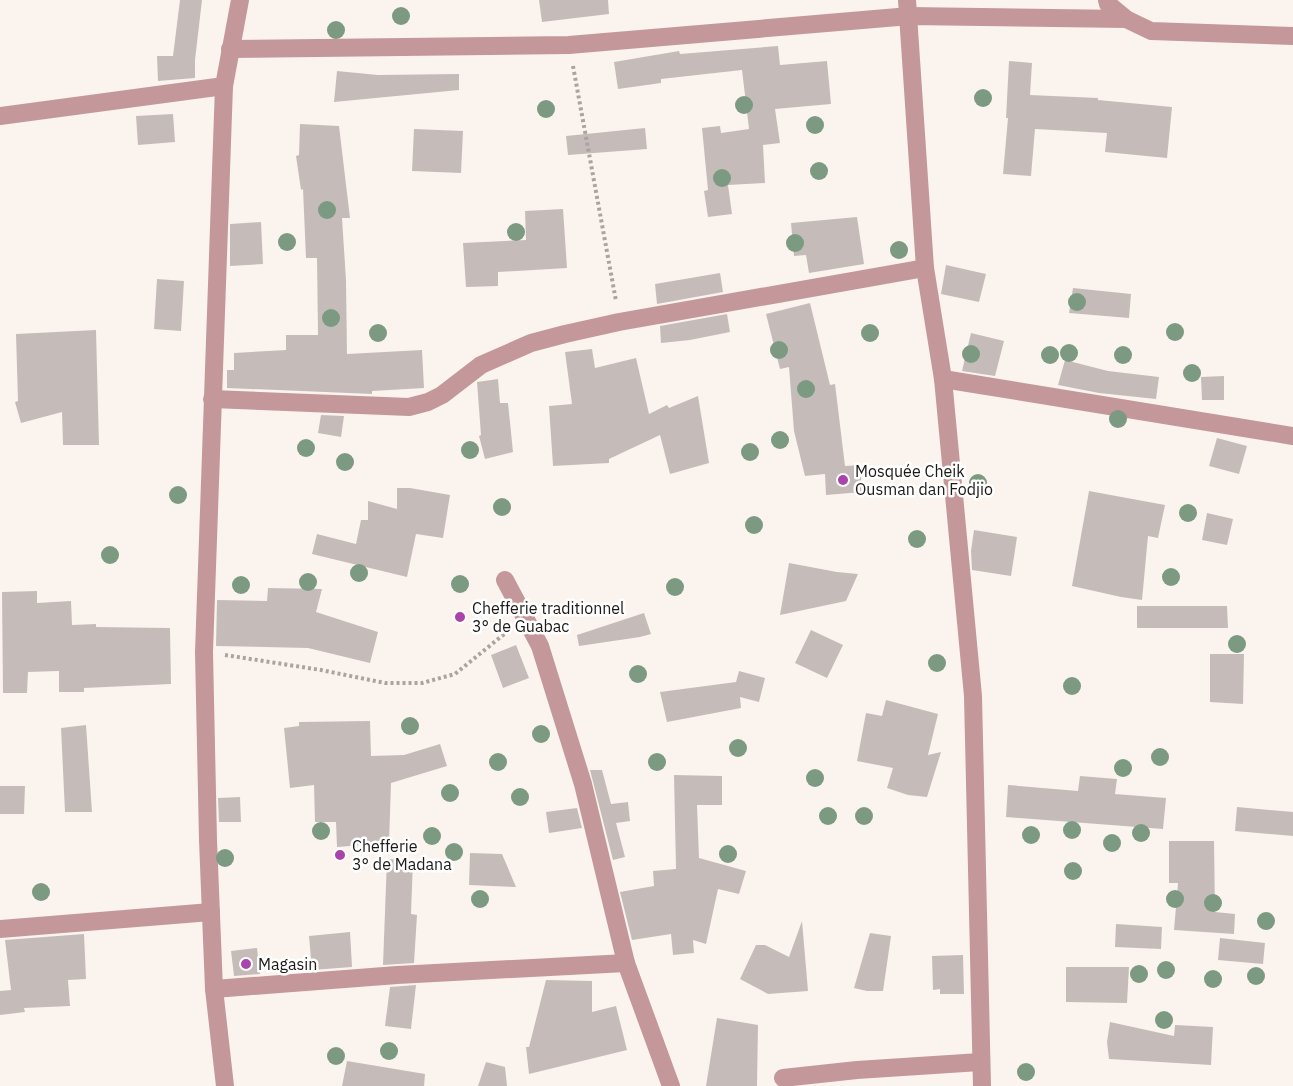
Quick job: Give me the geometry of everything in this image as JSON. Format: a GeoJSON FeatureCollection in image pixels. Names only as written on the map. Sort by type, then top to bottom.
{"type":"FeatureCollection","features":[{"type":"Feature","properties":{"kind":"street"},"geometry":{"type":"LineString","coordinates":[[225,1086],[214,989],[204,652],[224,86],[240,0]]}},
{"type":"Feature","properties":{"kind":"street"},"geometry":{"type":"LineString","coordinates":[[1107,0],[1108,4],[1126,19],[1151,31],[1293,36]]}},
{"type":"Feature","properties":{"kind":"street"},"geometry":{"type":"LineString","coordinates":[[230,49],[569,45],[908,8],[1126,19]]}},
{"type":"Feature","properties":{"kind":"street"},"geometry":{"type":"LineString","coordinates":[[908,8],[925,268],[943,379],[973,696],[982,1086]]}},
{"type":"Feature","properties":{"kind":"street"},"geometry":{"type":"LineString","coordinates":[[0,116],[224,86]]}},
{"type":"Feature","properties":{"kind":"street"},"geometry":{"type":"LineString","coordinates":[[212,399],[409,407],[442,395],[482,365],[531,343],[620,322],[925,268]]}},
{"type":"Feature","properties":{"kind":"street"},"geometry":{"type":"LineString","coordinates":[[943,379],[1293,436]]}},
{"type":"Feature","properties":{"kind":"street"},"geometry":{"type":"LineString","coordinates":[[505,580],[540,646],[584,784],[626,963],[671,1086]]}},
{"type":"Feature","properties":{"kind":"street"},"geometry":{"type":"LineString","coordinates":[[0,929],[211,912]]}},
{"type":"Feature","properties":{"kind":"street"},"geometry":{"type":"LineString","coordinates":[[214,989],[397,975],[626,963]]}},
{"type":"Feature","properties":{"kind":"street"},"geometry":{"type":"LineString","coordinates":[[783,1078],[857,1070],[980,1062]]}},
{"type":"Feature","properties":{"kind":"path"},"geometry":{"type":"LineString","coordinates":[[569,45],[620,322]]}},
{"type":"Feature","properties":{"kind":"path"},"geometry":{"type":"LineString","coordinates":[[204,652],[321,670],[385,683],[422,683],[455,674],[524,618]]}},
{"type":"Feature","properties":{"kind":"building"},"geometry":{"type":"Polygon","coordinates":[[[180,0],[202,0],[195,78],[158,81],[157,56],[173,56],[180,0]]]}},
{"type":"Feature","properties":{"kind":"building"},"geometry":{"type":"Polygon","coordinates":[[[539,0],[608,0],[609,14],[542,22],[539,0]]]}},
{"type":"Feature","properties":{"kind":"building"},"geometry":{"type":"Polygon","coordinates":[[[778,46],[780,65],[827,61],[831,104],[775,109],[780,143],[763,145],[765,183],[728,185],[732,214],[708,217],[704,191],[708,190],[702,128],[720,126],[721,133],[749,129],[742,70],[661,79],[661,83],[618,89],[614,62],[679,51],[680,54],[778,46]]]}},
{"type":"Feature","properties":{"kind":"building"},"geometry":{"type":"Polygon","coordinates":[[[1009,61],[1032,63],[1030,95],[1098,98],[1098,100],[1172,107],[1167,158],[1105,152],[1107,133],[1035,129],[1031,176],[1003,174],[1008,118],[1006,118],[1009,61]]]}},
{"type":"Feature","properties":{"kind":"building"},"geometry":{"type":"Polygon","coordinates":[[[337,71],[378,75],[459,74],[459,90],[334,102],[337,71]]]}},
{"type":"Feature","properties":{"kind":"building"},"geometry":{"type":"Polygon","coordinates":[[[173,114],[175,142],[138,145],[136,116],[173,114]]]}},
{"type":"Feature","properties":{"kind":"building"},"geometry":{"type":"Polygon","coordinates":[[[300,124],[339,126],[350,218],[342,218],[347,354],[422,350],[424,388],[372,391],[372,394],[227,388],[227,370],[234,370],[234,353],[286,350],[286,335],[318,335],[317,258],[306,258],[303,189],[301,190],[296,156],[299,155],[300,124]]]}},
{"type":"Feature","properties":{"kind":"building"},"geometry":{"type":"Polygon","coordinates":[[[645,128],[647,149],[568,155],[566,136],[645,128]]]}},
{"type":"Feature","properties":{"kind":"building"},"geometry":{"type":"Polygon","coordinates":[[[414,129],[463,131],[461,173],[412,171],[414,129]]]}},
{"type":"Feature","properties":{"kind":"building"},"geometry":{"type":"Polygon","coordinates":[[[563,209],[567,268],[498,272],[498,286],[466,287],[463,243],[526,240],[525,211],[563,209]]]}},
{"type":"Feature","properties":{"kind":"building"},"geometry":{"type":"Polygon","coordinates":[[[857,217],[864,264],[809,273],[806,255],[794,256],[791,223],[857,217]]]}},
{"type":"Feature","properties":{"kind":"building"},"geometry":{"type":"Polygon","coordinates":[[[261,222],[263,264],[230,266],[230,224],[261,222]]]}},
{"type":"Feature","properties":{"kind":"building"},"geometry":{"type":"Polygon","coordinates":[[[946,265],[986,274],[979,302],[941,294],[946,265]]]}},
{"type":"Feature","properties":{"kind":"building"},"geometry":{"type":"Polygon","coordinates":[[[720,273],[723,292],[657,304],[655,284],[720,273]]]}},
{"type":"Feature","properties":{"kind":"building"},"geometry":{"type":"Polygon","coordinates":[[[157,279],[184,281],[181,331],[154,329],[157,279]]]}},
{"type":"Feature","properties":{"kind":"building"},"geometry":{"type":"Polygon","coordinates":[[[1073,288],[1131,294],[1129,318],[1069,313],[1073,288]]]}},
{"type":"Feature","properties":{"kind":"building"},"geometry":{"type":"Polygon","coordinates":[[[810,303],[830,385],[835,384],[845,466],[860,465],[862,492],[826,495],[825,474],[805,476],[794,431],[789,367],[780,369],[766,314],[810,303]]]}},
{"type":"Feature","properties":{"kind":"building"},"geometry":{"type":"Polygon","coordinates":[[[727,314],[730,332],[661,343],[660,326],[727,314]]]}},
{"type":"Feature","properties":{"kind":"building"},"geometry":{"type":"Polygon","coordinates":[[[96,330],[99,445],[63,445],[62,412],[21,423],[15,402],[18,401],[16,334],[96,330]]]}},
{"type":"Feature","properties":{"kind":"building"},"geometry":{"type":"Polygon","coordinates":[[[971,333],[1004,341],[995,376],[962,371],[971,333]]]}},
{"type":"Feature","properties":{"kind":"building"},"geometry":{"type":"Polygon","coordinates":[[[592,349],[595,368],[636,358],[649,414],[667,405],[669,408],[698,396],[709,463],[670,474],[660,435],[609,459],[609,463],[553,466],[549,406],[572,404],[565,352],[592,349]]]}},
{"type":"Feature","properties":{"kind":"building"},"geometry":{"type":"Polygon","coordinates":[[[1065,360],[1108,371],[1159,377],[1156,399],[1099,393],[1058,385],[1065,360]]]}},
{"type":"Feature","properties":{"kind":"building"},"geometry":{"type":"Polygon","coordinates":[[[1224,376],[1224,400],[1202,400],[1201,377],[1224,376]]]}},
{"type":"Feature","properties":{"kind":"building"},"geometry":{"type":"Polygon","coordinates":[[[498,379],[500,403],[508,403],[513,452],[485,459],[479,436],[481,435],[477,382],[498,379]]]}},
{"type":"Feature","properties":{"kind":"building"},"geometry":{"type":"Polygon","coordinates":[[[321,415],[344,416],[341,437],[318,433],[321,415]]]}},
{"type":"Feature","properties":{"kind":"building"},"geometry":{"type":"Polygon","coordinates":[[[1217,438],[1247,446],[1239,474],[1209,466],[1217,438]]]}},
{"type":"Feature","properties":{"kind":"building"},"geometry":{"type":"Polygon","coordinates":[[[397,488],[450,495],[443,538],[416,534],[407,577],[312,554],[317,534],[356,544],[361,520],[368,520],[368,501],[397,509],[397,488]]]}},
{"type":"Feature","properties":{"kind":"building"},"geometry":{"type":"Polygon","coordinates":[[[1089,491],[1165,505],[1158,538],[1148,536],[1142,600],[1072,586],[1089,491]]]}},
{"type":"Feature","properties":{"kind":"building"},"geometry":{"type":"Polygon","coordinates":[[[1207,513],[1233,519],[1227,545],[1202,540],[1207,513]]]}},
{"type":"Feature","properties":{"kind":"building"},"geometry":{"type":"Polygon","coordinates":[[[974,530],[1017,537],[1011,576],[972,570],[971,551],[974,530]]]}},
{"type":"Feature","properties":{"kind":"building"},"geometry":{"type":"Polygon","coordinates":[[[789,563],[858,574],[846,601],[780,615],[789,563]]]}},
{"type":"Feature","properties":{"kind":"building"},"geometry":{"type":"Polygon","coordinates":[[[268,588],[322,589],[316,612],[378,632],[370,663],[308,648],[216,646],[217,600],[267,601],[268,588]]]}},
{"type":"Feature","properties":{"kind":"building"},"geometry":{"type":"Polygon","coordinates":[[[37,591],[37,603],[71,601],[72,625],[170,628],[171,684],[84,688],[84,692],[59,692],[59,671],[28,672],[27,693],[3,693],[2,592],[37,591]]]}},
{"type":"Feature","properties":{"kind":"building"},"geometry":{"type":"Polygon","coordinates":[[[1137,606],[1227,606],[1228,628],[1137,628],[1137,606]]]}},
{"type":"Feature","properties":{"kind":"building"},"geometry":{"type":"Polygon","coordinates":[[[644,613],[651,634],[579,646],[577,635],[644,613]]]}},
{"type":"Feature","properties":{"kind":"building"},"geometry":{"type":"Polygon","coordinates":[[[811,630],[843,645],[827,678],[795,663],[811,630]]]}},
{"type":"Feature","properties":{"kind":"building"},"geometry":{"type":"Polygon","coordinates":[[[516,645],[529,678],[503,688],[491,655],[516,645]]]}},
{"type":"Feature","properties":{"kind":"building"},"geometry":{"type":"Polygon","coordinates":[[[1210,654],[1244,654],[1243,704],[1210,702],[1210,654]]]}},
{"type":"Feature","properties":{"kind":"building"},"geometry":{"type":"Polygon","coordinates":[[[739,671],[765,678],[759,702],[740,697],[741,708],[667,722],[660,692],[736,682],[739,671]]]}},
{"type":"Feature","properties":{"kind":"building"},"geometry":{"type":"Polygon","coordinates":[[[886,700],[938,714],[928,755],[941,752],[927,797],[908,795],[887,788],[893,768],[857,761],[866,713],[882,716],[886,700]]]}},
{"type":"Feature","properties":{"kind":"building"},"geometry":{"type":"Polygon","coordinates":[[[370,721],[371,756],[404,755],[440,744],[447,766],[391,783],[389,843],[337,847],[336,822],[315,822],[314,785],[290,788],[284,728],[299,726],[299,722],[370,721]]]}},
{"type":"Feature","properties":{"kind":"building"},"geometry":{"type":"Polygon","coordinates":[[[86,725],[92,812],[65,812],[61,728],[86,725]]]}},
{"type":"Feature","properties":{"kind":"building"},"geometry":{"type":"Polygon","coordinates":[[[590,770],[602,770],[611,804],[628,802],[630,821],[616,823],[625,857],[613,860],[590,770]]]}},
{"type":"Feature","properties":{"kind":"building"},"geometry":{"type":"Polygon","coordinates":[[[674,775],[722,776],[722,805],[697,805],[699,858],[746,871],[739,894],[718,889],[706,944],[693,940],[694,953],[673,955],[671,934],[632,940],[620,892],[654,886],[653,871],[676,869],[674,775]]]}},
{"type":"Feature","properties":{"kind":"building"},"geometry":{"type":"Polygon","coordinates":[[[1080,776],[1117,779],[1115,794],[1166,798],[1163,829],[1006,817],[1008,785],[1078,791],[1080,776]]]}},
{"type":"Feature","properties":{"kind":"building"},"geometry":{"type":"Polygon","coordinates":[[[0,786],[25,786],[24,814],[0,814],[0,786]]]}},
{"type":"Feature","properties":{"kind":"building"},"geometry":{"type":"Polygon","coordinates":[[[240,797],[241,822],[219,822],[218,798],[240,797]]]}},
{"type":"Feature","properties":{"kind":"building"},"geometry":{"type":"Polygon","coordinates":[[[1237,807],[1293,812],[1293,836],[1235,831],[1237,807]]]}},
{"type":"Feature","properties":{"kind":"building"},"geometry":{"type":"Polygon","coordinates":[[[577,808],[582,828],[549,833],[546,812],[577,808]]]}},
{"type":"Feature","properties":{"kind":"building"},"geometry":{"type":"Polygon","coordinates":[[[1169,841],[1214,841],[1215,912],[1235,914],[1234,934],[1174,930],[1178,883],[1169,883],[1169,841]]]}},
{"type":"Feature","properties":{"kind":"building"},"geometry":{"type":"Polygon","coordinates":[[[470,853],[502,854],[516,887],[469,885],[470,853]]]}},
{"type":"Feature","properties":{"kind":"building"},"geometry":{"type":"Polygon","coordinates":[[[387,859],[413,860],[411,914],[417,915],[414,963],[383,965],[387,859]]]}},
{"type":"Feature","properties":{"kind":"building"},"geometry":{"type":"Polygon","coordinates":[[[802,921],[808,991],[768,994],[740,979],[756,945],[765,945],[789,957],[802,921]]]}},
{"type":"Feature","properties":{"kind":"building"},"geometry":{"type":"Polygon","coordinates":[[[1116,924],[1162,927],[1161,949],[1115,947],[1116,924]]]}},
{"type":"Feature","properties":{"kind":"building"},"geometry":{"type":"Polygon","coordinates":[[[350,932],[352,967],[312,970],[309,936],[350,932]]]}},
{"type":"Feature","properties":{"kind":"building"},"geometry":{"type":"Polygon","coordinates":[[[870,933],[891,936],[883,991],[854,988],[870,933]]]}},
{"type":"Feature","properties":{"kind":"building"},"geometry":{"type":"Polygon","coordinates":[[[84,934],[86,979],[68,980],[70,1006],[24,1008],[25,1012],[0,1015],[0,991],[11,990],[5,940],[84,934]]]}},
{"type":"Feature","properties":{"kind":"building"},"geometry":{"type":"Polygon","coordinates":[[[1220,938],[1265,943],[1263,964],[1218,960],[1220,938]]]}},
{"type":"Feature","properties":{"kind":"building","name":"Magasin"},"geometry":{"type":"Polygon","coordinates":[[[257,948],[260,974],[234,976],[231,951],[257,948]]]}},
{"type":"Feature","properties":{"kind":"building"},"geometry":{"type":"Polygon","coordinates":[[[963,955],[964,994],[940,994],[940,989],[933,990],[932,956],[963,955]]]}},
{"type":"Feature","properties":{"kind":"building"},"geometry":{"type":"Polygon","coordinates":[[[1066,967],[1129,967],[1127,1003],[1066,1002],[1066,967]]]}},
{"type":"Feature","properties":{"kind":"building"},"geometry":{"type":"Polygon","coordinates":[[[546,980],[592,981],[592,1012],[616,1006],[627,1050],[529,1074],[526,1047],[529,1047],[546,980]]]}},
{"type":"Feature","properties":{"kind":"building"},"geometry":{"type":"Polygon","coordinates":[[[416,985],[411,1029],[385,1026],[390,987],[416,985]]]}},
{"type":"Feature","properties":{"kind":"building"},"geometry":{"type":"Polygon","coordinates":[[[717,1018],[758,1025],[757,1086],[706,1086],[717,1018]]]}},
{"type":"Feature","properties":{"kind":"building"},"geometry":{"type":"Polygon","coordinates":[[[1110,1022],[1174,1036],[1175,1025],[1213,1027],[1211,1065],[1109,1059],[1107,1042],[1110,1022]]]}},
{"type":"Feature","properties":{"kind":"building"},"geometry":{"type":"Polygon","coordinates":[[[347,1061],[425,1074],[424,1086],[342,1086],[347,1061]]]}},
{"type":"Feature","properties":{"kind":"building"},"geometry":{"type":"Polygon","coordinates":[[[486,1062],[505,1067],[507,1086],[478,1086],[486,1062]]]}},
{"type":"Feature","properties":{"kind":"place","name":"Mosquée Cheik Ousman dan Fodjio"},"geometry":{"type":"Point","coordinates":[843,480]}},
{"type":"Feature","properties":{"kind":"place","name":"Chefferie traditionnel 3° de Guabac"},"geometry":{"type":"Point","coordinates":[460,617]}},
{"type":"Feature","properties":{"kind":"place","name":"Chefferie 3° de Madana"},"geometry":{"type":"Point","coordinates":[340,855]}},
{"type":"Feature","properties":{"kind":"place","name":"Magasin"},"geometry":{"type":"Point","coordinates":[246,964]}}]}
